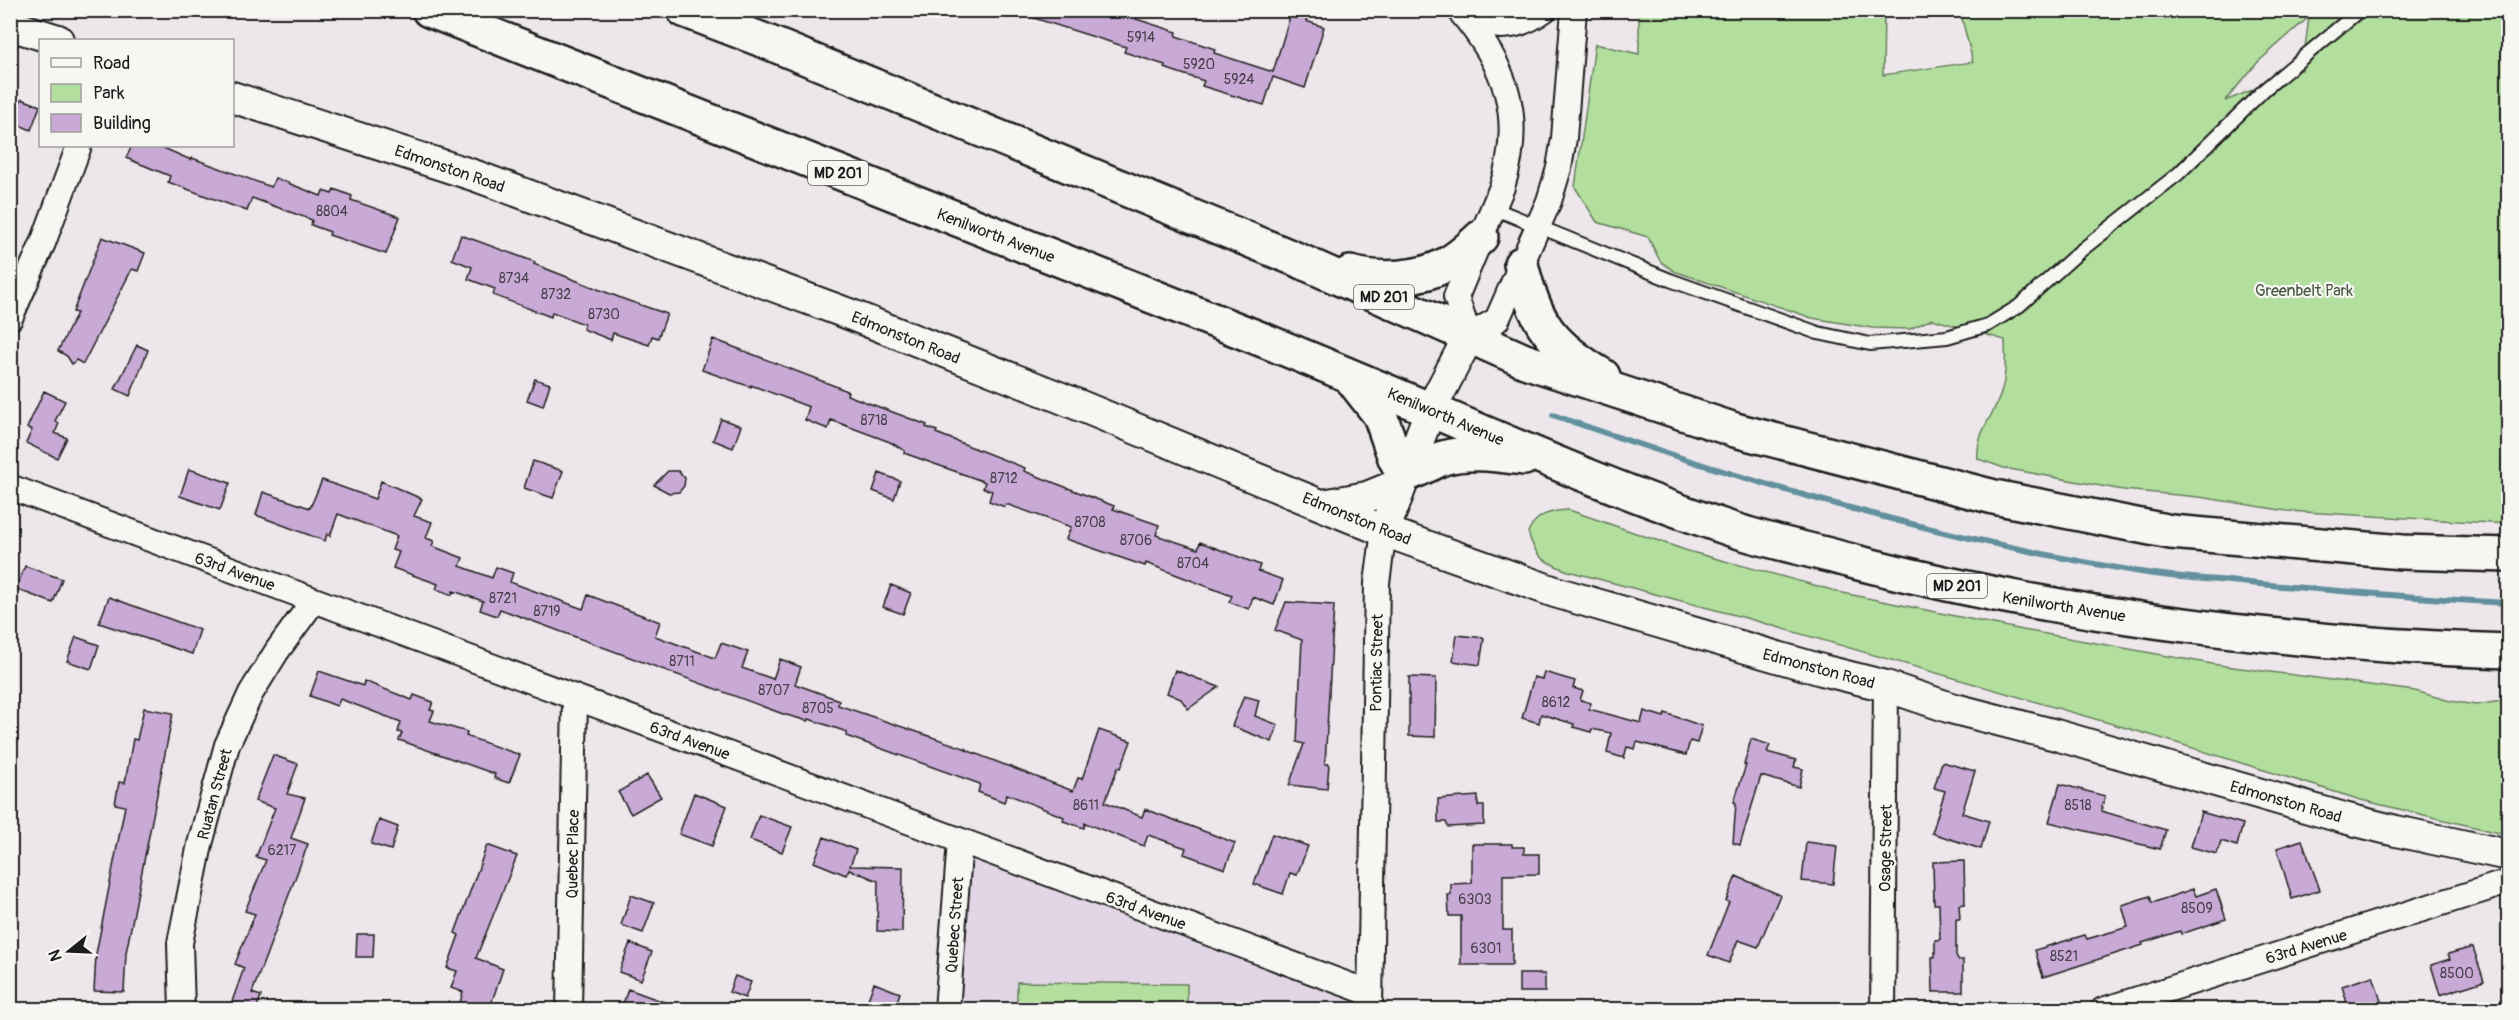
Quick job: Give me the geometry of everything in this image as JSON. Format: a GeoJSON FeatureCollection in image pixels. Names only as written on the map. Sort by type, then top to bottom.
{"type":"FeatureCollection","features":[{"type":"Feature","properties":{"kind":"main road","name":"Kenilworth Avenue"},"geometry":{"type":"LineString","coordinates":[[429,10],[1348,374],[1544,459],[1733,530],[1908,575],[1998,596],[2069,609],[2262,635],[2365,644],[2508,651]]}},
{"type":"Feature","properties":{"kind":"main road","name":"MD 201"},"geometry":{"type":"LineString","coordinates":[[684,10],[765,41],[1298,260],[1525,360],[1736,430],[1917,478],[2050,509],[2171,532],[2402,552],[2508,555]]}},
{"type":"Feature","properties":{"kind":"main road"},"geometry":{"type":"LineString","coordinates":[[1298,260],[1363,276],[1417,274],[1433,271],[1448,264],[1487,223]]}},
{"type":"Feature","properties":{"kind":"main road"},"geometry":{"type":"LineString","coordinates":[[1521,264],[1527,292],[1536,315],[1550,335],[1592,369],[1638,397]]}},
{"type":"Feature","properties":{"kind":"main road"},"geometry":{"type":"LineString","coordinates":[[1348,374],[1380,415],[1403,479],[1445,458],[1469,454],[1544,459]]}},
{"type":"Feature","properties":{"kind":"street"},"geometry":{"type":"LineString","coordinates":[[1460,10],[1476,21],[1497,26],[1525,22],[1544,10]]}},
{"type":"Feature","properties":{"kind":"street"},"geometry":{"type":"LineString","coordinates":[[1460,10],[1483,38],[1499,69],[1510,107],[1512,148],[1508,169],[1456,297],[1469,336],[1497,320],[1538,227],[1559,168],[1564,138],[1574,10]]}},
{"type":"Feature","properties":{"kind":"street"},"geometry":{"type":"LineString","coordinates":[[10,25],[55,39]]}},
{"type":"Feature","properties":{"kind":"street","name":"Edmonston Road"},"geometry":{"type":"LineString","coordinates":[[234,98],[476,176],[849,314],[1384,531],[1555,592],[1822,670],[1886,686],[1951,708],[2056,735],[2344,818],[2508,855]]}},
{"type":"Feature","properties":{"kind":"street"},"geometry":{"type":"LineString","coordinates":[[10,318],[43,243],[79,147]]}},
{"type":"Feature","properties":{"kind":"street","name":"Pontiac Street"},"geometry":{"type":"LineString","coordinates":[[1370,1001],[1377,583],[1384,531],[1430,411],[1469,336]]}},
{"type":"Feature","properties":{"kind":"street"},"geometry":{"type":"LineString","coordinates":[[1323,506],[1366,497],[1403,479]]}},
{"type":"Feature","properties":{"kind":"street","name":"63rd Avenue"},"geometry":{"type":"LineString","coordinates":[[10,488],[960,841],[1370,1001]]}},
{"type":"Feature","properties":{"kind":"street","name":"Ruatan Street"},"geometry":{"type":"LineString","coordinates":[[182,1010],[180,943],[200,844],[227,746],[251,693],[314,600]]}},
{"type":"Feature","properties":{"kind":"street","name":"Osage Street"},"geometry":{"type":"LineString","coordinates":[[1883,1010],[1886,686]]}},
{"type":"Feature","properties":{"kind":"street","name":"Quebec Place"},"geometry":{"type":"LineString","coordinates":[[569,1010],[575,698]]}},
{"type":"Feature","properties":{"kind":"street","name":"Quebec Street"},"geometry":{"type":"LineString","coordinates":[[947,1010],[960,841]]}},
{"type":"Feature","properties":{"kind":"street","name":"63rd Avenue"},"geometry":{"type":"LineString","coordinates":[[2103,1010],[2508,882]]}},
{"type":"Feature","properties":{"kind":"lane"},"geometry":{"type":"LineString","coordinates":[[1487,223],[1538,227],[1670,280],[1818,333],[1847,340],[1870,344],[1890,343],[1947,337],[1974,331],[2019,306],[2079,252],[2178,174],[2265,89],[2360,10]]}},
{"type":"Feature","properties":{"kind":"shaded area"},"geometry":{"type":"Polygon","coordinates":[[[960,841],[1370,993],[1370,1010],[947,1010],[960,841]]]}},
{"type":"Feature","properties":{"kind":"green space","name":"Greenbelt Park"},"geometry":{"type":"Polygon","coordinates":[[[1639,11],[1884,11],[1883,75],[1973,62],[1960,11],[2508,11],[2508,524],[2287,511],[2199,497],[2123,490],[2004,468],[1978,459],[1979,441],[2003,386],[2005,340],[1932,319],[1910,329],[1872,328],[1812,318],[1674,271],[1660,261],[1648,237],[1597,222],[1575,187],[1595,44],[1639,54],[1639,11]],[[2309,17],[2258,62],[2225,101],[2302,70],[2309,17]]]}},
{"type":"Feature","properties":{"kind":"green space"},"geometry":{"type":"Polygon","coordinates":[[[1569,510],[1688,551],[1843,593],[2023,630],[2218,665],[2415,691],[2450,701],[2476,705],[2508,700],[2508,835],[2361,800],[2154,736],[1746,618],[1568,571],[1542,558],[1534,548],[1528,532],[1539,517],[1556,511],[1569,510]]]}},
{"type":"Feature","properties":{"kind":"green space"},"geometry":{"type":"Polygon","coordinates":[[[1017,982],[1187,984],[1187,1009],[1017,1009],[1017,982]]]}},
{"type":"Feature","properties":{"kind":"building"},"geometry":{"type":"Polygon","coordinates":[[[1022,10],[1119,10],[1137,15],[1136,19],[1177,32],[1176,36],[1215,49],[1214,53],[1273,72],[1292,10],[1309,10],[1306,21],[1324,27],[1305,88],[1273,77],[1264,105],[1202,86],[1204,81],[1124,52],[1126,47],[1021,14],[1022,10]]]}},
{"type":"Feature","properties":{"kind":"building"},"geometry":{"type":"Polygon","coordinates":[[[10,98],[20,102],[22,99],[39,106],[31,130],[10,121],[10,98]]]}},
{"type":"Feature","properties":{"kind":"building"},"geometry":{"type":"Polygon","coordinates":[[[132,147],[161,147],[191,160],[192,158],[271,187],[275,178],[321,196],[323,191],[332,194],[334,189],[352,196],[351,200],[400,217],[386,254],[329,235],[330,232],[311,225],[312,220],[252,198],[247,211],[168,182],[170,176],[126,158],[132,147]]]}},
{"type":"Feature","properties":{"kind":"building"},"geometry":{"type":"Polygon","coordinates":[[[461,235],[667,314],[658,338],[652,336],[649,345],[613,333],[611,340],[583,329],[584,324],[552,312],[551,317],[493,295],[495,289],[468,279],[472,267],[452,259],[461,235]]]}},
{"type":"Feature","properties":{"kind":"building"},"geometry":{"type":"Polygon","coordinates":[[[102,237],[145,253],[138,271],[132,269],[83,364],[76,360],[72,364],[67,356],[58,351],[77,313],[73,312],[102,237]]]}},
{"type":"Feature","properties":{"kind":"building"},"geometry":{"type":"Polygon","coordinates":[[[713,339],[840,388],[848,392],[847,395],[927,425],[926,427],[937,431],[936,433],[1025,468],[1024,471],[1114,506],[1113,509],[1159,525],[1156,535],[1198,549],[1200,542],[1260,565],[1258,571],[1283,580],[1274,605],[1253,597],[1249,609],[1229,602],[1232,596],[1146,563],[1145,566],[1066,539],[1071,527],[1006,504],[1005,507],[989,501],[992,491],[983,488],[985,482],[904,453],[905,451],[890,442],[831,420],[828,429],[805,420],[809,407],[751,385],[751,387],[702,370],[713,339]]]}},
{"type":"Feature","properties":{"kind":"building"},"geometry":{"type":"Polygon","coordinates":[[[137,345],[148,350],[130,396],[115,389],[137,345]]]}},
{"type":"Feature","properties":{"kind":"building"},"geometry":{"type":"Polygon","coordinates":[[[535,379],[550,384],[543,406],[527,400],[535,379]]]}},
{"type":"Feature","properties":{"kind":"building"},"geometry":{"type":"Polygon","coordinates":[[[44,391],[65,401],[55,421],[59,423],[55,433],[67,438],[57,458],[26,443],[32,430],[27,428],[44,391]]]}},
{"type":"Feature","properties":{"kind":"building"},"geometry":{"type":"Polygon","coordinates":[[[721,419],[741,426],[733,448],[713,440],[721,419]]]}},
{"type":"Feature","properties":{"kind":"building"},"geometry":{"type":"Polygon","coordinates":[[[533,461],[563,471],[553,498],[524,488],[533,461]]]}},
{"type":"Feature","properties":{"kind":"building"},"geometry":{"type":"Polygon","coordinates":[[[189,469],[230,483],[220,510],[180,496],[189,469]]]}},
{"type":"Feature","properties":{"kind":"building"},"geometry":{"type":"Polygon","coordinates":[[[668,471],[678,471],[685,478],[684,486],[679,492],[669,493],[654,485],[668,471]]]}},
{"type":"Feature","properties":{"kind":"building"},"geometry":{"type":"Polygon","coordinates":[[[879,473],[900,481],[894,499],[873,491],[879,473]]]}},
{"type":"Feature","properties":{"kind":"building"},"geometry":{"type":"Polygon","coordinates":[[[322,480],[375,499],[381,481],[422,499],[414,516],[432,522],[426,538],[434,541],[432,546],[463,558],[460,566],[492,578],[496,567],[513,573],[510,582],[583,609],[588,595],[660,622],[655,636],[715,658],[721,643],[748,652],[742,668],[773,679],[780,659],[801,667],[795,684],[839,700],[838,705],[967,749],[1073,791],[1078,778],[1082,779],[1099,730],[1131,741],[1105,802],[1142,817],[1145,809],[1235,843],[1225,869],[1184,854],[1186,848],[1148,835],[1144,846],[1085,823],[1084,828],[1063,821],[1064,817],[1007,794],[1004,802],[978,792],[980,784],[846,736],[847,732],[809,719],[808,721],[783,714],[500,609],[497,616],[480,610],[483,601],[453,591],[452,595],[436,589],[438,584],[393,568],[399,552],[392,550],[397,536],[338,514],[330,536],[327,534],[325,541],[256,515],[263,492],[310,508],[322,480]]]}},
{"type":"Feature","properties":{"kind":"building"},"geometry":{"type":"Polygon","coordinates":[[[25,566],[62,579],[53,603],[16,589],[25,566]]]}},
{"type":"Feature","properties":{"kind":"building"},"geometry":{"type":"Polygon","coordinates":[[[891,585],[911,593],[903,614],[883,607],[891,585]]]}},
{"type":"Feature","properties":{"kind":"building"},"geometry":{"type":"Polygon","coordinates":[[[109,597],[200,630],[192,654],[99,623],[109,597]]]}},
{"type":"Feature","properties":{"kind":"building"},"geometry":{"type":"Polygon","coordinates":[[[1286,602],[1334,605],[1325,764],[1329,764],[1327,789],[1289,785],[1304,744],[1297,742],[1302,640],[1275,630],[1286,602]]]}},
{"type":"Feature","properties":{"kind":"building"},"geometry":{"type":"Polygon","coordinates":[[[1457,635],[1484,638],[1480,665],[1453,661],[1457,635]]]}},
{"type":"Feature","properties":{"kind":"building"},"geometry":{"type":"Polygon","coordinates":[[[76,637],[99,645],[91,669],[67,661],[76,637]]]}},
{"type":"Feature","properties":{"kind":"building"},"geometry":{"type":"Polygon","coordinates":[[[1175,670],[1219,687],[1188,709],[1181,699],[1167,693],[1175,670]]]}},
{"type":"Feature","properties":{"kind":"building"},"geometry":{"type":"Polygon","coordinates":[[[319,671],[363,686],[364,681],[412,700],[414,695],[433,702],[430,710],[434,711],[430,721],[467,732],[466,736],[520,755],[509,783],[494,778],[495,774],[399,740],[402,733],[398,732],[401,722],[340,699],[337,706],[310,696],[319,671]]]}},
{"type":"Feature","properties":{"kind":"building"},"geometry":{"type":"Polygon","coordinates":[[[1544,672],[1575,681],[1573,688],[1583,691],[1580,700],[1591,703],[1589,709],[1641,723],[1644,711],[1664,717],[1665,713],[1702,726],[1697,743],[1690,741],[1686,755],[1637,742],[1635,749],[1627,747],[1624,758],[1607,753],[1611,733],[1592,729],[1591,732],[1541,714],[1539,723],[1522,718],[1534,677],[1542,679],[1544,672]]]}},
{"type":"Feature","properties":{"kind":"building"},"geometry":{"type":"Polygon","coordinates":[[[1409,677],[1436,678],[1435,737],[1409,736],[1409,677]]]}},
{"type":"Feature","properties":{"kind":"building"},"geometry":{"type":"Polygon","coordinates":[[[1244,696],[1259,700],[1255,716],[1278,725],[1272,742],[1232,726],[1244,696]]]}},
{"type":"Feature","properties":{"kind":"building"},"geometry":{"type":"Polygon","coordinates":[[[144,708],[173,713],[126,953],[124,992],[94,991],[96,954],[125,806],[115,804],[119,782],[125,783],[133,739],[137,740],[144,708]]]}},
{"type":"Feature","properties":{"kind":"building"},"geometry":{"type":"Polygon","coordinates":[[[1751,739],[1770,745],[1767,752],[1796,760],[1794,767],[1803,769],[1799,787],[1761,776],[1740,845],[1733,843],[1736,803],[1734,802],[1746,765],[1744,765],[1751,739]]]}},
{"type":"Feature","properties":{"kind":"building"},"geometry":{"type":"Polygon","coordinates":[[[273,755],[298,764],[287,794],[305,798],[291,838],[308,844],[252,993],[261,996],[256,1010],[229,1010],[244,968],[235,964],[255,914],[245,911],[266,860],[256,857],[275,808],[255,801],[273,755]]]}},
{"type":"Feature","properties":{"kind":"building"},"geometry":{"type":"Polygon","coordinates":[[[1942,762],[1975,771],[1962,813],[1989,821],[1981,849],[1932,833],[1945,791],[1934,788],[1942,762]]]}},
{"type":"Feature","properties":{"kind":"building"},"geometry":{"type":"Polygon","coordinates":[[[647,775],[661,797],[631,814],[618,792],[647,775]]]}},
{"type":"Feature","properties":{"kind":"building"},"geometry":{"type":"Polygon","coordinates":[[[2060,784],[2105,796],[2101,811],[2166,830],[2160,849],[2049,822],[2060,784]]]}},
{"type":"Feature","properties":{"kind":"building"},"geometry":{"type":"Polygon","coordinates":[[[694,793],[727,806],[712,846],[679,834],[694,793]]]}},
{"type":"Feature","properties":{"kind":"building"},"geometry":{"type":"Polygon","coordinates":[[[1478,796],[1478,806],[1484,806],[1484,825],[1448,827],[1446,822],[1438,822],[1438,799],[1478,796]]]}},
{"type":"Feature","properties":{"kind":"building"},"geometry":{"type":"Polygon","coordinates":[[[2201,812],[2243,824],[2237,846],[2221,841],[2217,854],[2191,847],[2201,812]]]}},
{"type":"Feature","properties":{"kind":"building"},"geometry":{"type":"Polygon","coordinates":[[[759,815],[792,827],[782,852],[750,840],[759,815]]]}},
{"type":"Feature","properties":{"kind":"building"},"geometry":{"type":"Polygon","coordinates":[[[379,820],[398,827],[391,850],[371,844],[379,820]]]}},
{"type":"Feature","properties":{"kind":"building"},"geometry":{"type":"Polygon","coordinates":[[[1272,834],[1308,846],[1297,875],[1290,873],[1283,894],[1254,884],[1272,834]]]}},
{"type":"Feature","properties":{"kind":"building"},"geometry":{"type":"Polygon","coordinates":[[[824,837],[856,850],[850,866],[903,867],[902,932],[877,931],[878,881],[849,869],[846,875],[814,862],[824,837]]]}},
{"type":"Feature","properties":{"kind":"building"},"geometry":{"type":"Polygon","coordinates":[[[2302,840],[2320,890],[2292,899],[2277,848],[2302,840]]]}},
{"type":"Feature","properties":{"kind":"building"},"geometry":{"type":"Polygon","coordinates":[[[1806,842],[1837,846],[1833,884],[1802,881],[1806,842]]]}},
{"type":"Feature","properties":{"kind":"building"},"geometry":{"type":"Polygon","coordinates":[[[1472,844],[1512,844],[1512,847],[1524,847],[1524,854],[1539,854],[1539,874],[1503,875],[1503,930],[1512,930],[1512,965],[1461,965],[1461,916],[1449,916],[1448,895],[1451,895],[1451,884],[1472,883],[1472,844]]]}},
{"type":"Feature","properties":{"kind":"building"},"geometry":{"type":"Polygon","coordinates":[[[487,845],[517,856],[476,958],[503,969],[489,1010],[458,1010],[463,992],[451,988],[457,971],[447,968],[459,935],[455,933],[487,845]]]}},
{"type":"Feature","properties":{"kind":"building"},"geometry":{"type":"Polygon","coordinates":[[[1964,861],[1965,904],[1959,905],[1960,919],[1956,919],[1956,956],[1958,960],[1963,960],[1963,992],[1933,992],[1932,957],[1935,957],[1935,940],[1940,940],[1939,904],[1934,904],[1933,862],[1964,861]]]}},
{"type":"Feature","properties":{"kind":"building"},"geometry":{"type":"Polygon","coordinates":[[[1736,876],[1780,895],[1758,947],[1738,940],[1729,963],[1708,955],[1729,902],[1726,901],[1736,876]]]}},
{"type":"Feature","properties":{"kind":"building"},"geometry":{"type":"Polygon","coordinates":[[[2193,889],[2196,896],[2216,889],[2226,919],[2181,934],[2180,931],[2142,943],[2143,945],[2043,977],[2035,950],[2085,935],[2087,939],[2128,927],[2122,905],[2150,896],[2152,903],[2193,889]]]}},
{"type":"Feature","properties":{"kind":"building"},"geometry":{"type":"Polygon","coordinates":[[[631,895],[654,903],[643,933],[621,925],[631,895]]]}},
{"type":"Feature","properties":{"kind":"building"},"geometry":{"type":"Polygon","coordinates":[[[357,934],[374,934],[373,957],[356,957],[357,934]]]}},
{"type":"Feature","properties":{"kind":"building"},"geometry":{"type":"Polygon","coordinates":[[[630,943],[652,952],[641,980],[619,972],[630,943]]]}},
{"type":"Feature","properties":{"kind":"building"},"geometry":{"type":"Polygon","coordinates":[[[2473,947],[2484,981],[2440,995],[2431,965],[2450,959],[2448,954],[2473,947]]]}},
{"type":"Feature","properties":{"kind":"building"},"geometry":{"type":"Polygon","coordinates":[[[1519,974],[1545,974],[1545,992],[1519,992],[1519,974]]]}},
{"type":"Feature","properties":{"kind":"building"},"geometry":{"type":"Polygon","coordinates":[[[735,976],[751,982],[745,998],[729,992],[735,976]]]}},
{"type":"Feature","properties":{"kind":"building"},"geometry":{"type":"Polygon","coordinates":[[[2373,976],[2383,1007],[2374,1010],[2349,1010],[2342,986],[2373,976]]]}},
{"type":"Feature","properties":{"kind":"building"},"geometry":{"type":"Polygon","coordinates":[[[874,983],[900,993],[894,1010],[864,1010],[874,983]]]}},
{"type":"Feature","properties":{"kind":"building"},"geometry":{"type":"Polygon","coordinates":[[[628,989],[678,1007],[678,1010],[621,1010],[628,989]]]}},
{"type":"Feature","properties":{"kind":"waterway"},"geometry":{"type":"LineString","coordinates":[[1553,415],[1698,463],[1844,506],[1991,543],[2066,559],[2181,577],[2508,603]]}}]}
